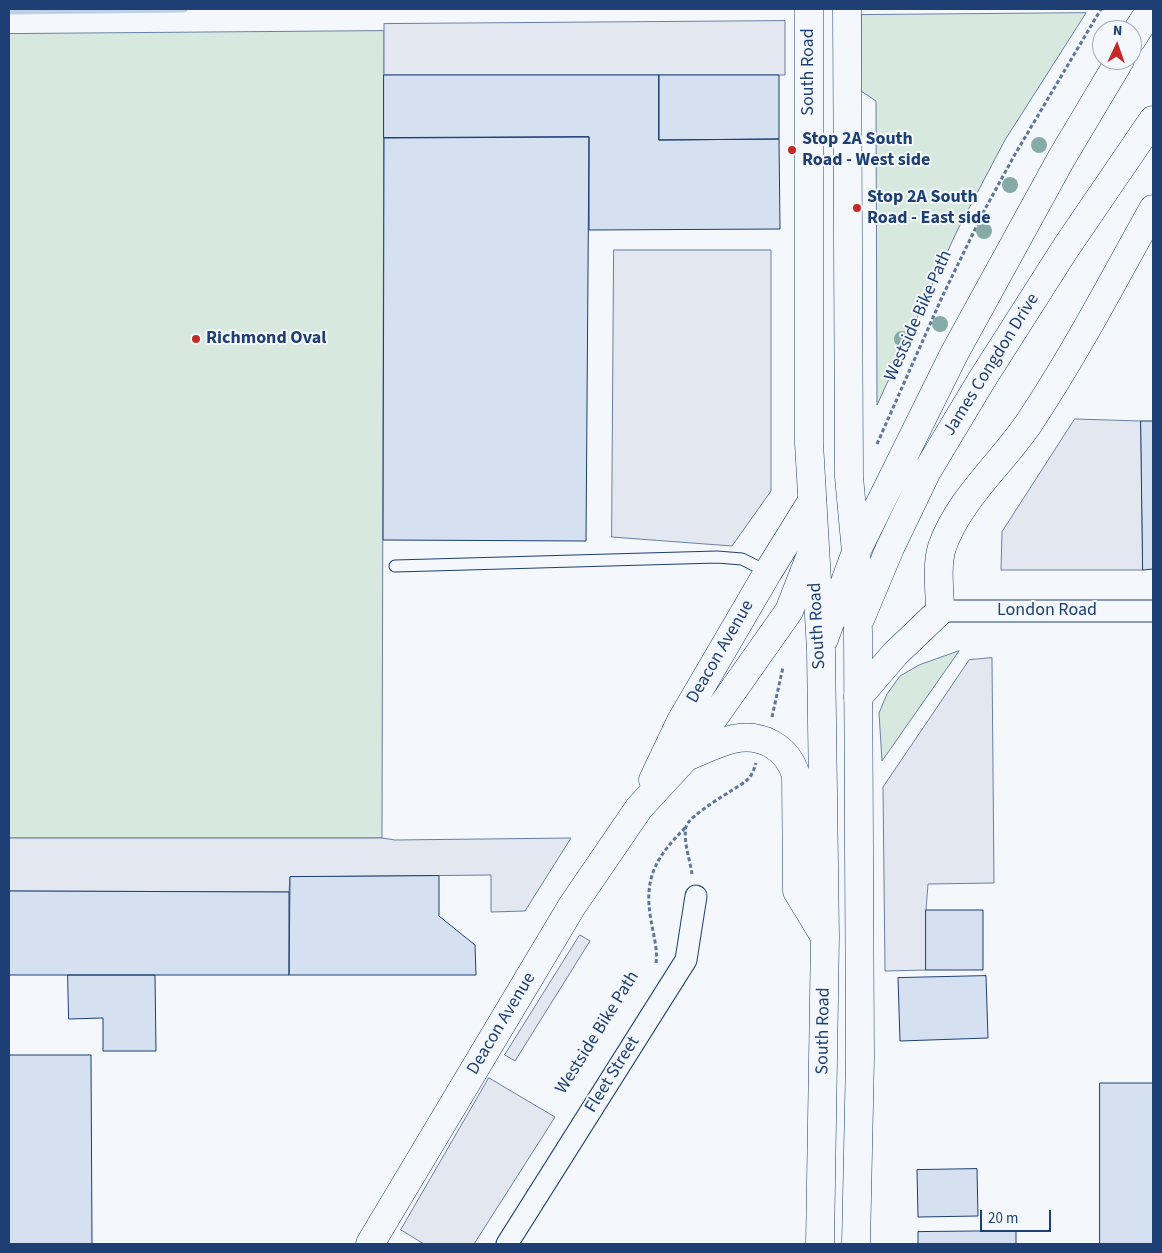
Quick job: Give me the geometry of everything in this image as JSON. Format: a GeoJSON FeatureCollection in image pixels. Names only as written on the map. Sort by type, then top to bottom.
{"type":"FeatureCollection","features":[{"type":"Feature","properties":{"kind":"main road","name":"South Road"},"geometry":{"type":"LineString","coordinates":[[846,17],[849,477],[856,552],[858,626],[860,1058],[856,1244]]}},
{"type":"Feature","properties":{"kind":"main road","name":"South Road"},"geometry":{"type":"LineString","coordinates":[[809,18],[809,443],[821,650],[825,937],[820,1244]]}},
{"type":"Feature","properties":{"kind":"main road","name":"James Congdon Drive"},"geometry":{"type":"LineString","coordinates":[[821,650],[856,552],[959,346],[1061,159],[1114,70]]}},
{"type":"Feature","properties":{"kind":"main road","name":"James Congdon Drive"},"geometry":{"type":"LineString","coordinates":[[858,626],[890,548],[927,471],[981,380],[1065,249],[1153,120]]}},
{"type":"Feature","properties":{"kind":"main road"},"geometry":{"type":"LineString","coordinates":[[858,697],[895,654],[940,611],[939,564],[942,548],[954,522],[1024,430],[1057,381],[1153,209]]}},
{"type":"Feature","properties":{"kind":"main road","name":"Deacon Avenue"},"geometry":{"type":"LineString","coordinates":[[370,1244],[572,906],[639,808],[686,756],[789,611],[814,547],[849,477]]}},
{"type":"Feature","properties":{"kind":"main road","name":"Deacon Avenue"},"geometry":{"type":"LineString","coordinates":[[639,808],[681,721],[768,572],[812,502]]}},
{"type":"Feature","properties":{"kind":"main road"},"geometry":{"type":"LineString","coordinates":[[686,756],[731,739],[749,738],[766,741],[778,747],[793,763],[796,775],[797,891],[825,937]]}},
{"type":"Feature","properties":{"kind":"street","name":"London Road"},"geometry":{"type":"LineString","coordinates":[[940,611],[1153,611]]}},
{"type":"Feature","properties":{"kind":"street","name":"Fleet Street"},"geometry":{"type":"LineString","coordinates":[[507,1244],[686,960],[696,896]]}},
{"type":"Feature","properties":{"kind":"lane"},"geometry":{"type":"LineString","coordinates":[[395,566],[718,557],[742,559],[768,572]]}},
{"type":"Feature","properties":{"kind":"path","name":"Westside Bike Path"},"geometry":{"type":"LineString","coordinates":[[877,444],[943,294],[984,211],[1018,148],[1101,9]]}},
{"type":"Feature","properties":{"kind":"path","name":"Westside Bike Path"},"geometry":{"type":"LineString","coordinates":[[655,968],[656,949],[648,899],[651,876],[661,854],[690,822],[703,810],[748,779],[766,741],[784,660]]}},
{"type":"Feature","properties":{"kind":"path"},"geometry":{"type":"LineString","coordinates":[[686,827],[696,896]]}},
{"type":"Feature","properties":{"kind":"shaded area"},"geometry":{"type":"Polygon","coordinates":[[[1086,13],[1005,140],[957,231],[877,405],[876,101],[861,91],[861,15],[1086,13]]]}},
{"type":"Feature","properties":{"kind":"shaded area"},"geometry":{"type":"Polygon","coordinates":[[[785,21],[785,75],[384,75],[384,24],[785,21]]]}},
{"type":"Feature","properties":{"kind":"shaded area","name":"Richmond Oval"},"geometry":{"type":"Polygon","coordinates":[[[384,31],[382,838],[9,838],[9,34],[384,31]]]}},
{"type":"Feature","properties":{"kind":"shaded area"},"geometry":{"type":"Polygon","coordinates":[[[614,250],[771,250],[771,491],[732,546],[612,537],[614,250]]]}},
{"type":"Feature","properties":{"kind":"shaded area"},"geometry":{"type":"Polygon","coordinates":[[[1075,419],[1141,421],[1143,570],[1001,570],[1002,532],[1075,419]]]}},
{"type":"Feature","properties":{"kind":"shaded area"},"geometry":{"type":"Polygon","coordinates":[[[959,651],[882,761],[879,713],[887,694],[900,676],[919,665],[959,651]]]}},
{"type":"Feature","properties":{"kind":"shaded area"},"geometry":{"type":"Polygon","coordinates":[[[992,658],[994,883],[928,884],[926,970],[885,971],[883,787],[969,660],[992,658]]]}},
{"type":"Feature","properties":{"kind":"shaded area"},"geometry":{"type":"Polygon","coordinates":[[[9,838],[382,838],[395,840],[571,838],[525,911],[491,912],[491,875],[290,877],[289,892],[9,891],[9,838]]]}},
{"type":"Feature","properties":{"kind":"shaded area"},"geometry":{"type":"Polygon","coordinates":[[[580,935],[590,941],[515,1061],[505,1055],[580,935]]]}},
{"type":"Feature","properties":{"kind":"shaded area"},"geometry":{"type":"Polygon","coordinates":[[[489,1078],[555,1117],[474,1244],[424,1244],[401,1230],[489,1078]]]}},
{"type":"Feature","properties":{"kind":"building"},"geometry":{"type":"Polygon","coordinates":[[[384,75],[659,75],[659,140],[779,139],[780,229],[589,230],[589,137],[384,138],[384,75]]]}},
{"type":"Feature","properties":{"kind":"building"},"geometry":{"type":"Polygon","coordinates":[[[659,75],[779,75],[779,139],[659,140],[659,75]]]}},
{"type":"Feature","properties":{"kind":"building"},"geometry":{"type":"Polygon","coordinates":[[[589,137],[586,541],[383,540],[384,138],[589,137]]]}},
{"type":"Feature","properties":{"kind":"building"},"geometry":{"type":"Polygon","coordinates":[[[1141,421],[1153,421],[1153,569],[1143,570],[1141,421]]]}},
{"type":"Feature","properties":{"kind":"building"},"geometry":{"type":"Polygon","coordinates":[[[439,876],[439,916],[475,945],[476,975],[289,975],[290,877],[439,876]]]}},
{"type":"Feature","properties":{"kind":"building"},"geometry":{"type":"Polygon","coordinates":[[[9,891],[289,892],[289,975],[9,975],[9,891]]]}},
{"type":"Feature","properties":{"kind":"building"},"geometry":{"type":"Polygon","coordinates":[[[926,910],[983,910],[983,970],[926,970],[926,910]]]}},
{"type":"Feature","properties":{"kind":"building"},"geometry":{"type":"Polygon","coordinates":[[[68,975],[155,975],[156,1051],[103,1051],[103,1018],[69,1019],[68,975]]]}},
{"type":"Feature","properties":{"kind":"building"},"geometry":{"type":"Polygon","coordinates":[[[986,976],[988,1038],[900,1041],[898,978],[986,976]]]}},
{"type":"Feature","properties":{"kind":"building"},"geometry":{"type":"Polygon","coordinates":[[[9,1055],[91,1055],[92,1244],[9,1244],[9,1055]]]}},
{"type":"Feature","properties":{"kind":"building"},"geometry":{"type":"Polygon","coordinates":[[[1100,1083],[1153,1083],[1153,1244],[1100,1244],[1100,1083]]]}},
{"type":"Feature","properties":{"kind":"building"},"geometry":{"type":"Polygon","coordinates":[[[977,1169],[978,1216],[918,1217],[917,1170],[977,1169]]]}},
{"type":"Feature","properties":{"kind":"building"},"geometry":{"type":"Polygon","coordinates":[[[1016,1231],[1016,1244],[918,1244],[918,1232],[1016,1231]]]}},
{"type":"Feature","properties":{"kind":"waterway"},"geometry":{"type":"LineString","coordinates":[[9,11],[184,9]]}},
{"type":"Feature","properties":{"kind":"place","name":"Stop 2A South Road - West side"},"geometry":{"type":"Point","coordinates":[792,150]}},
{"type":"Feature","properties":{"kind":"place","name":"Stop 2A South Road - East side"},"geometry":{"type":"Point","coordinates":[857,208]}},
{"type":"Feature","properties":{"kind":"place","name":"Richmond Oval"},"geometry":{"type":"Point","coordinates":[196,339]}}]}
